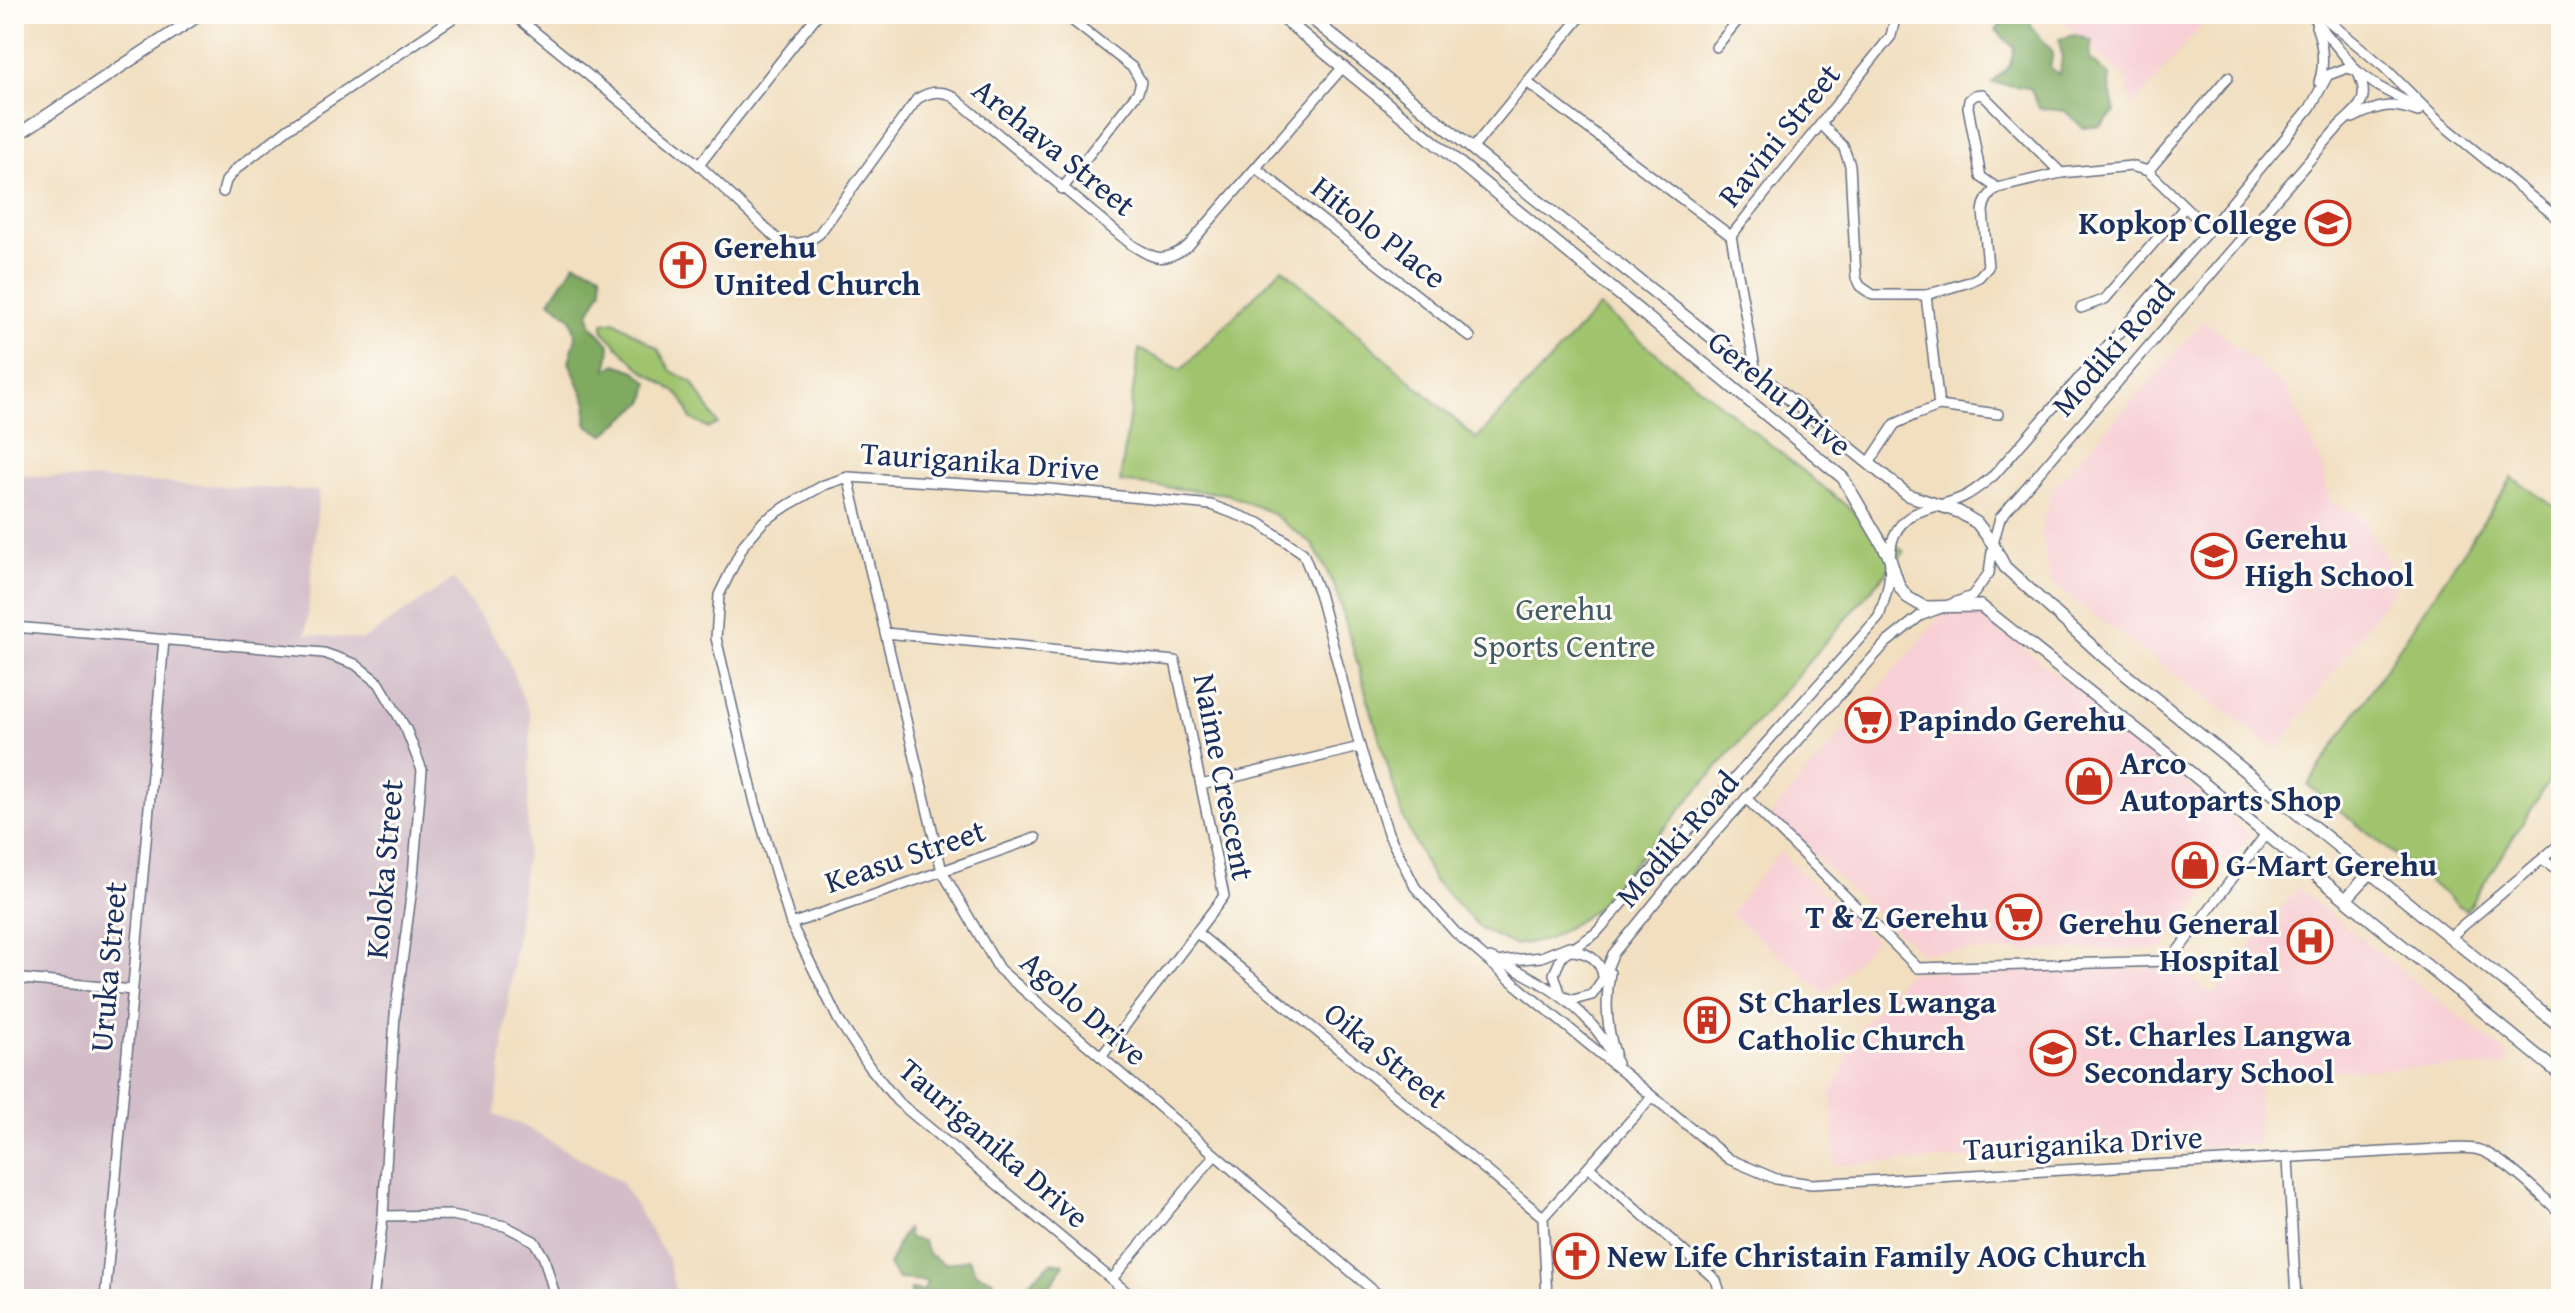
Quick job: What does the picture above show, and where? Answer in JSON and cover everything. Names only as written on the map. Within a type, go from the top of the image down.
[{"type":"street","points":[[14,137],[201,14]]},
{"type":"street","points":[[223,192],[226,181],[235,170],[289,128],[459,14]]},
{"type":"street","name":"Arehava Street","points":[[513,14],[699,165],[778,240],[800,244],[819,234],[917,99],[933,92],[942,92],[951,95],[1132,245],[1152,257],[1178,254],[1257,169],[1342,68]]},
{"type":"street","points":[[699,165],[818,14]]},
{"type":"street","points":[[1062,189],[1138,92],[1141,82],[1133,68],[1064,14]]},
{"type":"street","name":"Gerehu Drive","points":[[1278,14],[1843,478],[1889,556],[1899,586],[1907,597],[1924,607],[1981,606],[2561,1075]]},
{"type":"street","name":"Gerehu Drive","points":[[1306,14],[1908,495],[1959,512],[1977,523],[2005,567],[2104,657],[2561,1027]]},
{"type":"street","points":[[1472,149],[1583,14]]},
{"type":"street","points":[[1716,47],[1743,14]]},
{"type":"street","name":"Ravini Street","points":[[1528,83],[1731,236],[1891,36],[1894,23],[1892,14]]},
{"type":"street","points":[[2309,14],[2357,71],[2436,119]]},
{"type":"street","points":[[2309,14],[2319,35],[2322,63],[2322,73],[2310,108]]},
{"type":"street","points":[[2320,14],[2385,68],[2436,119],[2561,221]]},
{"type":"street","name":"Modiki Road","points":[[1568,951],[1596,933],[1879,617],[1889,582],[1889,556],[1895,533],[1911,514],[1966,497],[1994,475],[2209,230],[2310,108],[2328,75],[2347,68],[2357,71],[2363,83],[2364,99],[2356,111],[2340,125],[2000,518],[1989,573],[1972,596],[1920,616],[1886,643],[1686,865],[1613,954],[1603,979]]},
{"type":"street","points":[[2148,171],[2228,77]]},
{"type":"street","points":[[1997,188],[1981,177],[1968,107],[1972,97],[1982,94],[2061,173]]},
{"type":"street","points":[[2340,125],[2377,106],[2400,105],[2436,119]]},
{"type":"street","points":[[1821,124],[1843,146],[1850,165],[1856,278],[1860,286],[1873,295],[1926,295],[1979,277],[1988,267],[1983,211],[1991,192],[2061,173],[2131,166],[2148,171],[2209,230]]},
{"type":"street","name":"Hitolo Place","points":[[1257,169],[1470,337]]},
{"type":"street","points":[[2081,308],[2105,299],[2184,208]]},
{"type":"street","points":[[1731,236],[1756,372]]},
{"type":"street","points":[[1926,295],[1939,406]]},
{"type":"street","points":[[1869,463],[1895,424],[1939,406],[1998,414]]},
{"type":"street","name":"Agolo Drive","points":[[848,477],[942,871],[999,969],[1383,1299]]},
{"type":"street","name":"Tauriganika Drive","points":[[1135,1299],[897,1101],[839,1021],[791,924],[755,803],[716,638],[719,595],[744,544],[764,521],[824,485],[848,477],[1049,489],[1211,505],[1259,523],[1303,553],[1319,593],[1360,747],[1388,833],[1415,887],[1455,932],[1579,1038],[1729,1159],[1776,1179],[1812,1184],[2475,1149],[2504,1165],[2561,1213]]},
{"type":"street","name":"Koloka Street","points":[[14,627],[324,653],[355,664],[379,683],[406,729],[422,770],[412,888],[395,1015],[383,1216],[373,1299]]},
{"type":"street","name":"Naime Crescent","points":[[885,633],[1175,661],[1224,896],[1101,1057]]},
{"type":"street","name":"Uruka Street","points":[[105,1299],[164,640]]},
{"type":"street","points":[[1201,785],[1360,747]]},
{"type":"street","points":[[1746,798],[1918,968],[2170,961],[2266,834]]},
{"type":"street","name":"Keasu Street","points":[[791,924],[1036,838]]},
{"type":"street","points":[[2450,937],[2561,843]]},
{"type":"street","points":[[2543,860],[2561,872]]},
{"type":"street","points":[[2346,899],[2370,873]]},
{"type":"street","name":"Oika Street","points":[[1196,932],[1543,1217]]},
{"type":"street","points":[[1480,953],[1505,962],[1541,957],[1580,942]]},
{"type":"street","points":[[1568,951],[1581,951],[1592,957],[1602,969],[1603,979],[1592,995],[1573,1000],[1561,996],[1554,974],[1562,956],[1568,951]]},
{"type":"street","name":"Tauriganika Drive","points":[[1480,953],[1522,971],[1561,996],[1597,1030],[1621,1070]]},
{"type":"street","points":[[1613,954],[1606,997],[1613,1047],[1621,1070]]},
{"type":"street","points":[[14,978],[132,990]]},
{"type":"street","points":[[1547,1299],[1543,1217],[1652,1097]]},
{"type":"street","points":[[1112,1279],[1215,1155]]},
{"type":"street","points":[[2288,1159],[2296,1299]]},
{"type":"street","points":[[1589,1167],[1716,1280],[1722,1299]]},
{"type":"street","points":[[383,1216],[452,1215],[505,1226],[534,1241],[544,1258],[556,1299]]},
{"type":"shaded area","points":[[2055,14],[2211,14],[2132,108],[2125,78]]},
{"type":"shaded area","name":"Gerehu High School","points":[[2204,320],[2286,388],[2323,466],[2330,502],[2359,513],[2399,582],[2277,750],[2050,582],[2041,529],[2053,489]]},
{"type":"shaded area","points":[[14,475],[319,491],[306,634],[363,640],[453,579],[504,650],[531,718],[527,846],[495,1115],[524,1126],[621,1182],[668,1259],[677,1299],[14,1299]]},
{"type":"shaded area","points":[[1959,595],[2251,835],[2162,949],[1920,952],[1770,816]]},
{"type":"shaded area","points":[[1779,852],[1875,940],[1826,994],[1730,914]]},
{"type":"shaded area","name":"St. Charles Langwa Secondary School","points":[[2297,888],[2510,1056],[2504,1066],[2259,1072],[2258,1144],[1835,1165],[1831,1094],[1861,1027],[1908,972],[2173,968],[2213,994]]},
{"type":"green space","points":[[2012,14],[2028,14],[2032,28],[2053,52],[2050,68],[2060,74],[2062,55],[2059,39],[2075,35],[2092,41],[2089,58],[2110,76],[2115,112],[2101,126],[2083,128],[2065,111],[2039,108],[2030,88],[1992,83],[2010,65],[2014,48],[1996,30]]},
{"type":"green space","points":[[575,263],[601,273],[602,289],[589,313],[591,325],[610,345],[607,370],[616,364],[635,371],[649,383],[645,401],[604,435],[586,424],[587,403],[569,362],[576,337],[571,318],[550,301]]},
{"type":"green space","name":"Gerehu Sports Centre","points":[[1282,268],[1477,439],[1599,307],[1904,552],[1592,912],[1547,940],[1514,945],[1481,929],[1432,878],[1403,818],[1335,587],[1313,545],[1270,512],[1227,494],[1120,482],[1139,349],[1181,370]]},
{"type":"green space","points":[[615,321],[658,349],[671,371],[692,382],[718,424],[708,428],[690,418],[679,395],[644,371],[603,331],[603,323]]},
{"type":"green space","points":[[2512,478],[2561,511],[2561,763],[2466,911],[2308,785]]},
{"type":"green space","points":[[907,1229],[909,1238],[923,1241],[928,1254],[945,1264],[969,1259],[976,1273],[993,1280],[994,1299],[909,1299],[911,1289],[924,1291],[927,1281],[898,1279],[889,1265]]},
{"type":"green space","points":[[1052,1262],[1064,1264],[1042,1299],[1015,1299],[1018,1292]]},
{"type":"place","name":"Kopkop College","points":[[2328,223]]},
{"type":"place","name":"Gerehu United Church","points":[[683,265]]},
{"type":"place","name":"Gerehu High School","points":[[2214,556]]},
{"type":"place","name":"Papindo Gerehu","points":[[1868,720]]},
{"type":"place","name":"Arco Autoparts Shop","points":[[2089,781]]},
{"type":"place","name":"G-Mart Gerehu","points":[[2195,865]]},
{"type":"place","name":"T & Z Gerehu","points":[[2019,917]]},
{"type":"place","name":"Gerehu General Hospital","points":[[2310,941]]},
{"type":"place","name":"St Charles Lwanga Catholic Church","points":[[1707,1020]]},
{"type":"place","name":"St. Charles Langwa Secondary School","points":[[2053,1053]]},
{"type":"place","name":"New Life Christain Family AOG Church","points":[[1576,1256]]}]
